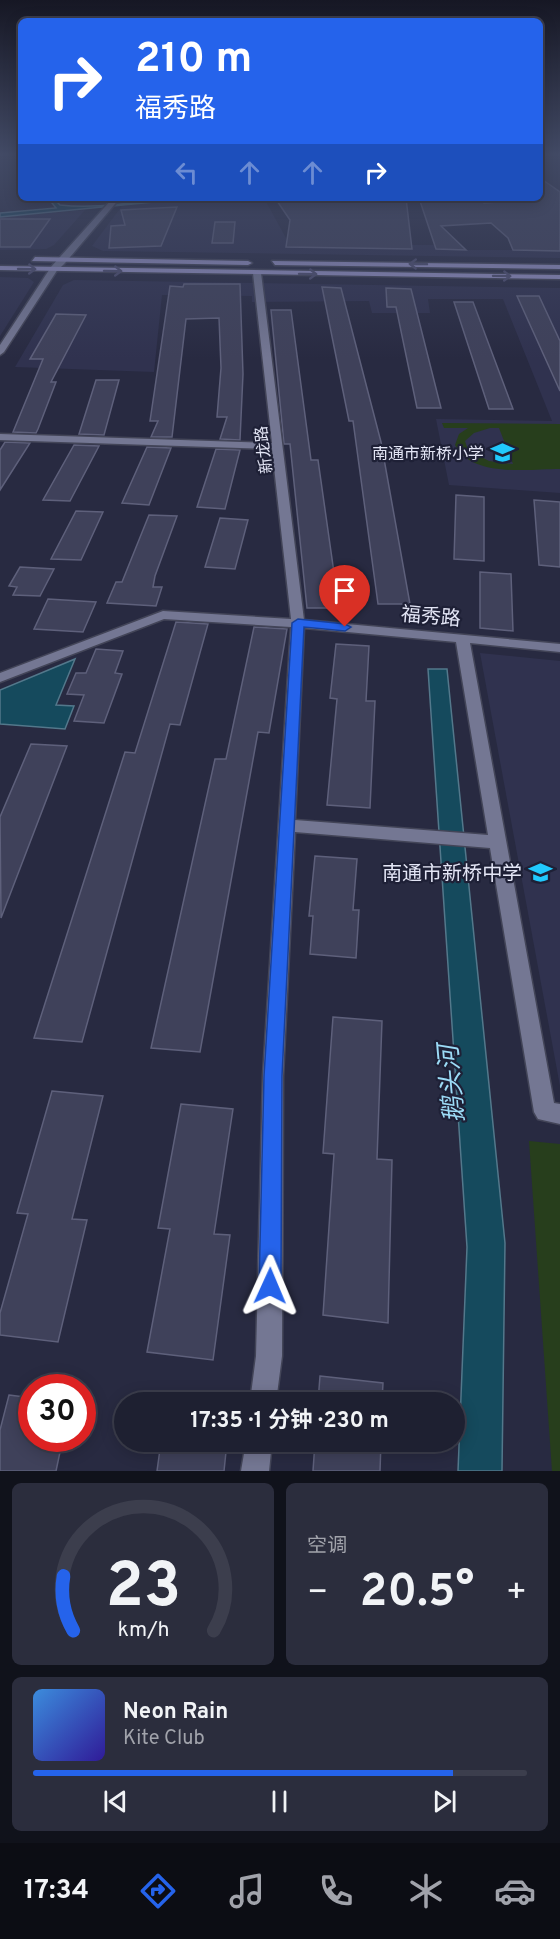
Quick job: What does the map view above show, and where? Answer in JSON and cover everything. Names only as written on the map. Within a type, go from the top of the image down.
[{"type":"main road","points":[[22,258],[560,267]]},
{"type":"main road","points":[[0,268],[560,277]]},
{"type":"street","points":[[54,269],[55,259],[89,222]]},
{"type":"street","points":[[0,352],[54,269],[66,259],[91,222]]},
{"type":"street","name":"新龙路","points":[[257,273],[298,623],[273,1076],[269,1356],[265,1392]]},
{"type":"street","points":[[0,437],[278,446]]},
{"type":"street","name":"福秀路","points":[[0,678],[163,615],[298,623],[560,648]]},
{"type":"street","points":[[462,638],[545,1112],[560,1114]]},
{"type":"street","points":[[287,825],[498,842]]},
{"type":"street","points":[[255,1471],[258,1452]]},
{"type":"shaded area","points":[[0,222],[75,222],[54,245],[46,249],[0,250]]},
{"type":"shaded area","points":[[110,222],[277,222],[287,240],[458,245],[459,250],[512,250],[560,244],[560,258],[103,251],[92,246]]},
{"type":"shaded area","points":[[0,277],[28,278],[34,282],[0,336]]},
{"type":"shaded area","points":[[74,280],[560,288],[560,493],[449,485],[436,419],[552,421],[503,299],[428,299],[430,313],[372,313],[369,301],[252,302],[252,296],[162,295],[154,372],[15,367],[63,285]]},
{"type":"shaded area","name":"南通市新桥中学","points":[[480,653],[560,661],[560,1086]]},
{"type":"shaded area","points":[[75,659],[56,705],[74,706],[65,729],[0,724],[0,690]]},
{"type":"shaded area","points":[[428,669],[447,669],[505,1243],[502,1471],[458,1471],[459,1452],[465,1452],[465,1392],[461,1392],[467,1247]]},
{"type":"green space","points":[[442,423],[560,424],[560,469],[502,469],[474,463],[463,456],[455,445],[459,434],[468,428],[444,428]],"holes":[[[499,428],[513,464],[489,461],[468,450],[465,441],[474,433]]]},
{"type":"green space","points":[[529,1141],[560,1144],[560,1471],[552,1471]]},
{"type":"building","points":[[0,222],[48,222],[30,247],[0,247]]},
{"type":"building","points":[[124,222],[171,222],[161,246],[109,248],[111,226],[125,225]]},
{"type":"building","points":[[215,222],[235,222],[233,243],[212,243]]},
{"type":"building","points":[[290,222],[409,222],[412,249],[286,247]]},
{"type":"building","points":[[427,222],[560,222],[560,251],[513,250],[508,238],[491,223],[441,226],[466,250],[436,249]]},
{"type":"building","points":[[184,284],[240,284],[243,374],[240,440],[220,439],[227,417],[217,417],[221,368],[219,318],[186,319],[172,437],[151,437],[158,421],[150,421],[170,286],[183,287]]},
{"type":"building","points":[[322,287],[341,288],[381,442],[410,604],[378,604],[353,421],[349,421]]},
{"type":"building","points":[[386,288],[411,289],[441,408],[417,408],[396,307],[387,307]]},
{"type":"building","points":[[517,296],[539,296],[560,341],[560,391]]},
{"type":"building","points":[[454,302],[473,302],[513,409],[489,409]]},
{"type":"building","points":[[271,310],[291,310],[311,460],[318,460],[339,608],[307,608],[290,444],[284,444]]},
{"type":"building","points":[[56,314],[86,315],[51,382],[56,382],[36,433],[13,432],[43,359],[30,359]]},
{"type":"building","points":[[96,380],[119,380],[104,435],[79,434]]},
{"type":"building","points":[[5,442],[30,443],[0,490],[0,450]]},
{"type":"building","points":[[74,445],[99,446],[70,501],[43,500]]},
{"type":"building","points":[[147,447],[171,448],[149,505],[122,503]]},
{"type":"building","points":[[216,449],[240,450],[225,509],[197,507]]},
{"type":"building","points":[[456,495],[484,497],[484,561],[454,559]]},
{"type":"building","points":[[534,500],[560,502],[560,567],[539,565]]},
{"type":"building","points":[[76,511],[103,512],[81,560],[51,559]]},
{"type":"building","points":[[149,515],[177,516],[155,576],[153,587],[162,587],[156,606],[107,603],[116,582],[122,582]]},
{"type":"building","points":[[220,518],[248,520],[235,569],[205,567]]},
{"type":"building","points":[[20,567],[54,569],[40,596],[13,595],[17,587],[9,586]]},
{"type":"building","points":[[480,572],[511,574],[513,631],[480,628]]},
{"type":"building","points":[[48,599],[96,602],[83,632],[34,629]]},
{"type":"building","points":[[176,622],[208,624],[180,725],[170,724],[82,1042],[34,1038],[125,752],[135,753]]},
{"type":"building","points":[[254,627],[287,629],[269,733],[258,732],[200,1052],[151,1048],[215,759],[226,759]]},
{"type":"building","points":[[336,644],[369,646],[366,701],[375,701],[370,808],[327,805],[337,699],[330,698]]},
{"type":"building","points":[[96,649],[123,651],[115,673],[122,674],[104,723],[74,721],[84,695],[67,694],[76,673],[86,673]]},
{"type":"building","points":[[31,744],[67,746],[1,918],[0,817]]},
{"type":"building","points":[[315,856],[357,859],[353,910],[359,910],[356,958],[310,954],[313,916],[309,916]]},
{"type":"building","points":[[333,1017],[382,1021],[377,1159],[392,1160],[388,1323],[323,1315],[334,1154],[323,1153]]},
{"type":"building","points":[[52,1091],[103,1096],[72,1219],[87,1220],[58,1342],[0,1335],[0,1313],[28,1214],[17,1213]]},
{"type":"building","points":[[181,1104],[233,1109],[214,1234],[230,1235],[213,1360],[147,1352],[170,1229],[158,1228]]},
{"type":"building","points":[[320,1376],[383,1383],[383,1392],[319,1392]]},
{"type":"building","points":[[9,1395],[18,1396],[18,1452],[60,1452],[56,1471],[0,1471],[0,1430]]},
{"type":"building","points":[[160,1452],[226,1452],[224,1471],[157,1471]]},
{"type":"building","points":[[314,1452],[381,1452],[380,1471],[313,1471]]},
{"type":"place","name":"南通市新桥小学","points":[[502,453]]},
{"type":"place","name":"南通市新桥中学","points":[[540,873]]},
{"type":"route","points":[[270,1286],[273,1076],[298,623],[345,627]]},
{"type":"water label","name":"鹅头河","points":[[451,1084]]}]
